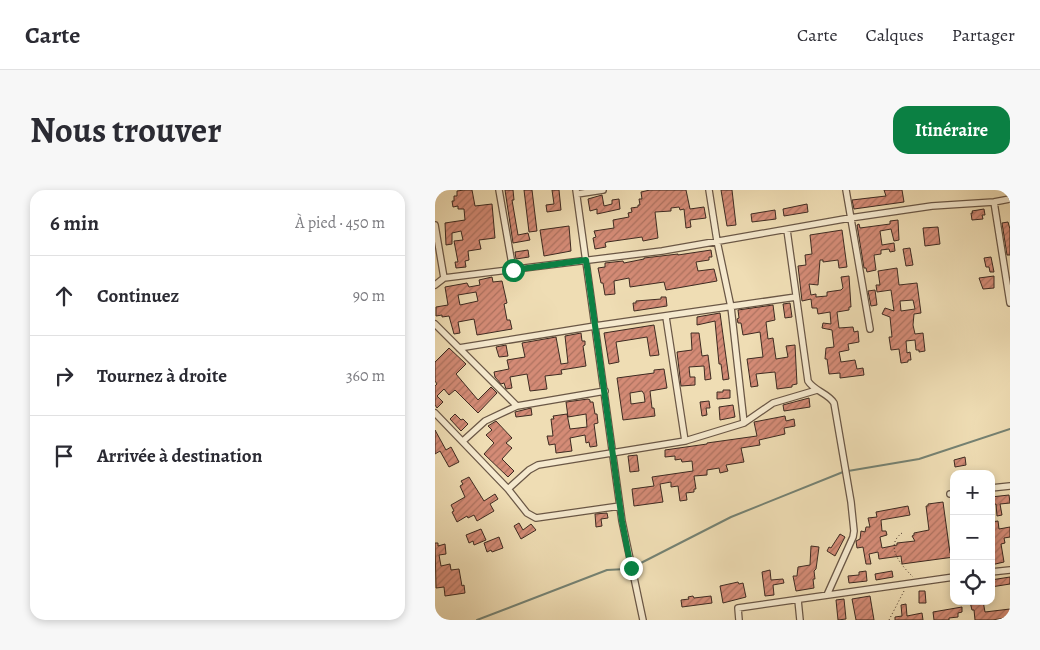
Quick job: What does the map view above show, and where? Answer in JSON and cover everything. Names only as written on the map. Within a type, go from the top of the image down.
[{"type":"street","points":[[499,190],[513,270]]},
{"type":"street","points":[[603,190],[576,192],[620,506],[641,619]]},
{"type":"street","points":[[709,190],[717,241],[731,307],[743,423]]},
{"type":"street","points":[[846,190],[870,329]]},
{"type":"street","points":[[435,285],[444,278],[662,251],[850,218],[932,206],[994,202],[1010,199]]},
{"type":"street","points":[[994,202],[1007,260],[1010,304]]},
{"type":"street","points":[[435,225],[444,278]]},
{"type":"street","points":[[787,230],[808,381],[810,385],[834,403],[851,502],[853,537],[827,595]]},
{"type":"street","points":[[459,348],[796,297]]},
{"type":"street","points":[[666,317],[685,441]]},
{"type":"street","points":[[435,324],[517,406]]},
{"type":"street","points":[[508,489],[529,470],[538,465],[685,441],[743,423],[773,403],[817,390]]},
{"type":"street","points":[[463,441],[485,421],[517,406],[605,392]]},
{"type":"street","points":[[435,413],[508,489],[527,513],[536,518],[620,506]]},
{"type":"street","points":[[995,488],[1010,486]]},
{"type":"street","points":[[995,572],[1010,570]]},
{"type":"street","points":[[739,620],[738,608],[950,578]]},
{"type":"street","points":[[798,600],[800,620]]},
{"type":"path","points":[[902,533],[893,542],[899,562],[919,582]]},
{"type":"path","points":[[889,620],[908,584]]},
{"type":"building","points":[[472,190],[475,206],[492,204],[495,238],[479,240],[481,249],[468,251],[469,260],[465,261],[466,267],[456,268],[455,262],[458,262],[454,241],[463,240],[461,231],[452,233],[452,244],[446,245],[445,223],[465,220],[464,209],[458,209],[458,206],[453,207],[452,201],[454,201],[454,196],[457,196],[457,191]]},
{"type":"building","points":[[505,190],[513,190],[514,200],[512,200],[518,235],[528,233],[530,240],[513,243]]},
{"type":"building","points":[[524,190],[532,190],[537,231],[529,232]]},
{"type":"building","points":[[552,190],[559,190],[561,210],[547,212],[546,205],[554,204]]},
{"type":"building","points":[[650,190],[686,190],[690,209],[704,207],[706,218],[690,220],[691,227],[686,228],[684,209],[680,210],[679,207],[671,208],[671,211],[655,212],[658,238],[643,241],[642,237],[607,242],[605,243],[606,247],[595,249],[593,238],[596,237],[594,231],[614,228],[613,220],[629,217],[628,213],[632,212],[631,208],[640,205],[639,199],[642,199],[641,192]]},
{"type":"building","points":[[721,190],[732,190],[736,225],[727,226]]},
{"type":"building","points":[[884,190],[902,190],[904,202],[854,209],[852,200],[886,196]]},
{"type":"building","points":[[602,195],[604,206],[612,204],[612,200],[619,199],[620,209],[597,214],[597,209],[590,211],[588,199]]},
{"type":"building","points":[[807,204],[808,212],[784,216],[783,209]]},
{"type":"building","points":[[984,209],[985,215],[982,215],[983,219],[972,220],[972,211]]},
{"type":"building","points":[[775,210],[776,219],[752,222],[751,214]]},
{"type":"building","points":[[898,220],[899,240],[894,241],[891,229],[880,231],[882,245],[894,243],[895,251],[890,252],[889,249],[881,250],[881,254],[874,255],[876,270],[867,272],[866,268],[864,268],[857,225],[859,224],[860,228],[890,224],[890,221]]},
{"type":"building","points":[[1008,222],[1010,229],[1010,255],[1007,255],[1002,223]]},
{"type":"building","points":[[569,226],[571,251],[544,256],[540,230]]},
{"type":"building","points":[[938,227],[940,244],[925,246],[923,228]]},
{"type":"building","points":[[842,230],[847,267],[839,268],[838,260],[823,262],[823,260],[820,260],[818,285],[809,284],[811,295],[816,294],[816,297],[827,296],[827,292],[841,290],[843,288],[841,277],[849,276],[851,307],[849,307],[849,310],[837,312],[839,328],[853,327],[854,332],[858,331],[859,342],[848,344],[849,350],[839,352],[841,362],[855,360],[857,369],[863,368],[864,375],[840,378],[840,373],[829,374],[827,359],[825,359],[826,348],[834,347],[832,330],[822,328],[823,323],[831,324],[830,312],[818,314],[817,308],[812,308],[811,299],[802,301],[798,266],[806,265],[805,255],[812,254],[810,235]]},
{"type":"building","points":[[910,248],[913,265],[906,266],[903,249]]},
{"type":"building","points":[[528,250],[529,257],[516,259],[515,252]]},
{"type":"building","points":[[711,250],[712,257],[709,257],[709,260],[696,262],[698,271],[714,269],[717,281],[666,290],[664,282],[630,287],[629,278],[614,281],[615,294],[605,295],[598,268],[605,267],[605,263],[623,261],[624,263],[644,258]]},
{"type":"building","points":[[991,257],[994,272],[990,272],[989,267],[986,267],[984,258]]},
{"type":"building","points":[[897,268],[899,285],[917,283],[921,313],[914,314],[913,325],[915,334],[923,333],[925,351],[919,352],[919,350],[916,350],[915,340],[906,341],[907,353],[910,352],[911,360],[908,360],[908,362],[901,363],[899,349],[891,350],[889,337],[892,337],[890,317],[882,314],[885,308],[894,311],[891,290],[877,292],[876,285],[880,285],[878,271]],"holes":[[[913,300],[915,309],[901,311],[900,301]]]},
{"type":"building","points":[[994,276],[994,288],[983,289],[979,278]]},
{"type":"building","points":[[492,277],[493,282],[502,281],[507,303],[504,304],[507,320],[510,320],[512,329],[477,335],[474,319],[458,322],[460,333],[454,334],[449,316],[436,316],[436,307],[448,305],[445,287],[467,283],[469,287],[480,285],[479,280]],"holes":[[[476,292],[478,301],[460,305],[458,295]]]},
{"type":"building","points":[[875,290],[877,305],[871,306],[868,291]]},
{"type":"building","points":[[661,297],[666,297],[667,306],[634,311],[633,303],[636,303],[636,301],[661,299]]},
{"type":"building","points":[[790,303],[792,317],[785,318],[783,304]]},
{"type":"building","points":[[773,305],[775,320],[766,322],[768,339],[773,338],[776,359],[788,357],[786,346],[795,345],[797,384],[792,385],[792,387],[777,389],[775,372],[756,374],[758,386],[751,387],[747,359],[763,357],[760,332],[743,335],[741,323],[738,323],[737,319],[739,318],[738,310]]},
{"type":"building","points":[[720,313],[729,379],[723,380],[721,364],[719,364],[715,321],[697,325],[697,317]]},
{"type":"building","points":[[654,325],[659,355],[650,356],[647,337],[616,342],[619,362],[609,364],[604,333]]},
{"type":"building","points":[[581,333],[582,341],[585,341],[583,346],[586,366],[561,370],[562,374],[545,376],[547,389],[530,391],[527,374],[510,377],[512,388],[506,389],[504,383],[501,384],[495,377],[494,372],[509,369],[507,360],[525,357],[522,343],[556,337],[561,364],[568,363],[565,336]]},
{"type":"building","points":[[691,333],[699,333],[702,356],[708,355],[711,379],[705,380],[704,366],[689,367],[690,377],[695,377],[695,385],[681,386],[677,352],[692,350]]},
{"type":"building","points":[[506,345],[508,356],[499,357],[496,347]]},
{"type":"building","points":[[449,348],[466,364],[456,374],[478,400],[491,387],[497,393],[478,413],[455,390],[449,395],[444,389],[437,396],[443,402],[437,408],[435,405],[435,386],[437,384],[435,381],[435,362]]},
{"type":"building","points":[[664,369],[667,388],[650,391],[655,416],[623,420],[617,378],[654,373],[654,370]],"holes":[[[642,391],[645,402],[631,404],[630,393]]]},
{"type":"building","points":[[723,390],[730,390],[730,398],[717,399],[717,392],[723,392]]},
{"type":"building","points":[[809,398],[810,407],[784,411],[783,405]]},
{"type":"building","points":[[588,399],[590,402],[593,402],[595,414],[597,414],[598,423],[594,424],[597,446],[590,447],[589,442],[586,443],[585,435],[570,438],[572,451],[556,453],[555,444],[549,445],[547,436],[553,436],[551,419],[554,419],[553,416],[567,414],[570,429],[587,427],[586,414],[568,417],[566,402]]},
{"type":"building","points":[[709,401],[710,408],[706,408],[707,415],[702,416],[700,402]]},
{"type":"building","points":[[733,405],[735,417],[720,420],[719,407]]},
{"type":"building","points":[[531,408],[532,415],[516,417],[515,412]]},
{"type":"building","points":[[455,414],[468,424],[461,431],[450,419]]},
{"type":"building","points":[[785,416],[786,421],[794,419],[795,426],[784,428],[785,434],[759,440],[760,445],[741,448],[744,462],[726,465],[728,471],[720,473],[719,468],[707,470],[707,475],[694,476],[696,489],[694,489],[694,492],[686,493],[687,500],[680,501],[678,486],[671,487],[671,482],[660,484],[663,502],[634,506],[632,489],[654,486],[652,477],[693,471],[692,461],[682,462],[681,459],[675,460],[675,456],[665,457],[665,450],[757,436],[754,422]]},
{"type":"building","points":[[496,421],[512,438],[506,443],[512,448],[502,459],[514,471],[508,477],[484,454],[494,443],[486,435],[492,430],[488,426]]},
{"type":"building","points":[[435,430],[446,450],[451,447],[459,462],[449,467],[440,451],[435,454]]},
{"type":"building","points":[[637,455],[639,471],[630,472],[628,456]]},
{"type":"building","points":[[965,457],[966,465],[955,467],[954,460]]},
{"type":"building","points":[[469,477],[484,501],[495,494],[498,499],[490,504],[494,511],[477,521],[474,515],[468,518],[467,516],[457,522],[451,505],[465,497],[460,486],[463,484],[461,481]]},
{"type":"building","points":[[1009,495],[1010,503],[1000,504],[1002,515],[997,516],[995,497]]},
{"type":"building","points":[[943,502],[950,558],[902,564],[901,556],[879,559],[878,552],[869,554],[871,564],[866,564],[863,547],[857,548],[856,541],[860,539],[861,531],[865,532],[866,527],[870,527],[868,518],[877,517],[876,512],[908,506],[910,515],[881,520],[882,531],[886,531],[887,535],[880,537],[882,548],[897,545],[897,543],[915,541],[912,536],[914,533],[929,530],[926,506]]},
{"type":"building","points":[[607,513],[608,518],[601,519],[602,526],[596,527],[595,514]]},
{"type":"building","points":[[995,521],[998,521],[999,529],[1010,527],[1010,537],[1004,538],[1005,543],[1001,544],[1004,562],[995,564],[995,560]]},
{"type":"building","points":[[519,523],[523,530],[531,524],[536,530],[521,539],[514,526]]},
{"type":"building","points":[[481,529],[486,540],[474,545],[473,541],[469,543],[466,535]]},
{"type":"building","points":[[840,534],[845,537],[835,556],[827,551]]},
{"type":"building","points":[[499,537],[503,548],[487,552],[484,543]]},
{"type":"building","points":[[435,543],[438,543],[438,546],[445,544],[446,554],[439,555],[441,566],[450,564],[451,570],[459,569],[465,593],[445,596],[444,587],[436,588]]},
{"type":"building","points":[[811,546],[819,547],[816,569],[814,571],[815,579],[813,579],[814,588],[796,591],[793,576],[797,576],[798,567],[810,565]]},
{"type":"building","points":[[770,570],[771,580],[783,579],[784,583],[773,585],[774,595],[765,596],[762,572]]},
{"type":"building","points":[[866,571],[867,581],[849,583],[848,576],[859,575],[859,572]]},
{"type":"building","points":[[892,571],[893,577],[876,580],[875,574]]},
{"type":"building","points":[[1010,577],[1010,584],[995,586],[995,579]]},
{"type":"building","points":[[738,582],[739,584],[743,583],[746,597],[723,603],[720,586]]},
{"type":"building","points":[[919,591],[925,591],[926,603],[919,603]]},
{"type":"building","points":[[693,596],[694,598],[711,596],[712,603],[682,607],[681,600],[689,599],[688,597]]},
{"type":"building","points":[[870,596],[874,620],[856,620],[852,599]]},
{"type":"building","points":[[844,599],[846,619],[838,620],[836,600]]},
{"type":"building","points":[[906,604],[907,616],[922,613],[923,620],[895,620],[895,617],[902,616],[901,605]]},
{"type":"building","points":[[971,605],[984,605],[985,612],[1010,609],[1010,617],[993,620],[975,620],[974,610],[972,610]]},
{"type":"building","points":[[962,607],[962,612],[958,613],[958,617],[949,618],[949,620],[934,620],[933,612]]},
{"type":"waterway","points":[[848,471],[919,459],[1010,429]]},
{"type":"waterway","points":[[635,566],[731,517],[843,472]]},
{"type":"waterway","points":[[477,620],[607,570],[626,569]]},
{"type":"route","points":[[513,270],[586,260],[622,521],[631,568]]}]
